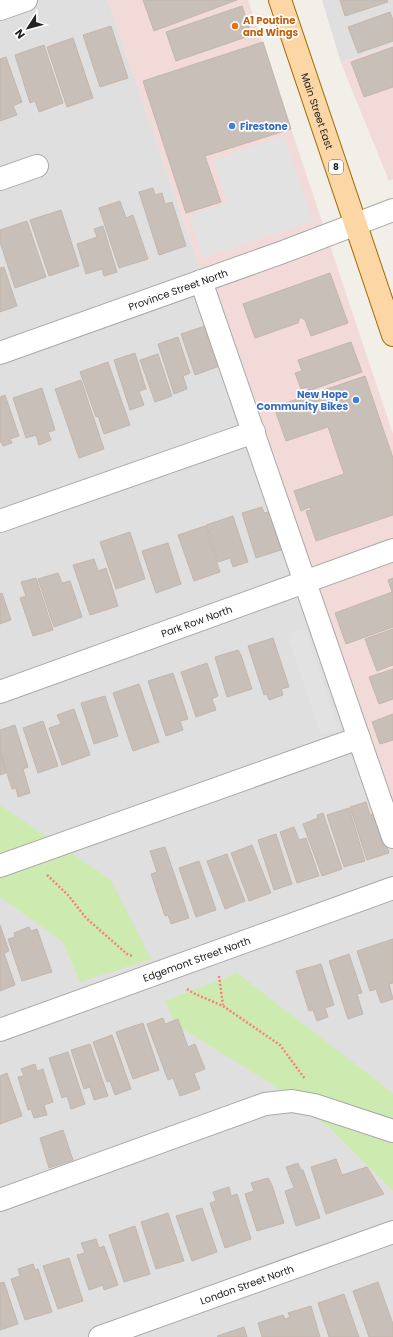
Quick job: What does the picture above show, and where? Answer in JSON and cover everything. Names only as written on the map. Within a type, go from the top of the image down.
[{"type":"main road","name":"Main Street East","points":[[280,0],[393,335]]},
{"type":"street","points":[[0,9],[26,0]]},
{"type":"street","points":[[0,179],[37,166]]},
{"type":"street","name":"Province Street North","points":[[0,353],[393,210]]},
{"type":"street","points":[[201,281],[306,581],[393,837]]},
{"type":"street","points":[[0,521],[254,432]]},
{"type":"street","name":"Park Row North","points":[[0,692],[393,550]]},
{"type":"street","points":[[0,866],[359,738]]},
{"type":"street","name":"Edgemont Street North","points":[[0,1030],[393,888]]},
{"type":"street","points":[[0,1200],[265,1104],[292,1101],[314,1106],[393,1131]]},
{"type":"street","name":"London Street North","points":[[100,1337],[393,1232]]},
{"type":"path","points":[[28,856],[68,896],[86,918],[127,954],[164,971],[193,993],[223,1006],[280,1046]]},
{"type":"shaded area","points":[[0,0],[108,0],[294,544],[393,848],[393,1337],[0,1337]]},
{"type":"shaded area","points":[[108,0],[248,0],[393,434],[393,848],[294,544]]},
{"type":"shaded area","points":[[322,0],[393,0],[393,44],[341,63]]},
{"type":"shaded area","points":[[393,44],[393,179],[389,181],[341,63]]},
{"type":"shaded area","points":[[284,136],[313,221],[203,258],[189,216],[227,203],[213,160]]},
{"type":"shaded area","points":[[305,628],[338,729],[321,735],[287,634]]},
{"type":"green space","points":[[0,805],[111,880],[151,959],[80,982],[63,942],[0,897]]},
{"type":"green space","points":[[237,973],[393,1093],[393,1191],[330,1128],[267,1081],[175,1024],[165,1001]]},
{"type":"building","points":[[143,0],[237,0],[154,31]]},
{"type":"building","points":[[340,0],[387,0],[388,2],[345,16]]},
{"type":"building","points":[[242,6],[252,35],[176,61],[166,32]]},
{"type":"building","points":[[390,12],[393,20],[393,41],[358,53],[348,27]]},
{"type":"building","points":[[111,26],[128,78],[100,87],[83,35]]},
{"type":"building","points":[[73,38],[93,98],[67,107],[47,47]]},
{"type":"building","points":[[263,42],[291,129],[205,156],[221,202],[186,213],[143,81]]},
{"type":"building","points":[[44,45],[63,103],[39,112],[35,101],[30,103],[15,55]]},
{"type":"building","points":[[393,47],[393,87],[364,97],[351,62]]},
{"type":"building","points":[[6,57],[22,102],[13,106],[17,115],[0,121],[0,59]]},
{"type":"building","points":[[153,188],[155,195],[162,193],[165,204],[172,202],[186,246],[159,255],[139,192]]},
{"type":"building","points":[[120,201],[126,218],[133,215],[148,259],[119,268],[99,208]]},
{"type":"building","points":[[61,210],[79,266],[49,276],[30,220]]},
{"type":"building","points":[[27,221],[46,277],[15,288],[0,242],[0,230]]},
{"type":"building","points":[[103,226],[117,272],[104,276],[102,269],[86,274],[77,244],[97,237],[94,229]]},
{"type":"building","points":[[4,267],[17,306],[0,312],[0,268]]},
{"type":"building","points":[[330,273],[348,323],[311,336],[305,320],[300,317],[298,323],[255,338],[243,304]]},
{"type":"building","points":[[211,324],[225,364],[195,375],[181,334]]},
{"type":"building","points":[[178,337],[190,373],[183,376],[187,389],[174,394],[158,344]]},
{"type":"building","points":[[351,342],[362,372],[308,391],[308,387],[301,389],[295,373],[302,371],[298,360]]},
{"type":"building","points":[[135,353],[146,389],[139,391],[144,405],[130,410],[114,360]]},
{"type":"building","points":[[158,354],[172,396],[155,402],[140,360]]},
{"type":"building","points":[[108,362],[130,425],[104,434],[98,416],[96,417],[80,372]]},
{"type":"building","points":[[365,376],[393,458],[393,515],[316,541],[306,511],[311,510],[310,507],[301,511],[294,491],[344,474],[328,427],[286,441],[274,407]]},
{"type":"building","points":[[81,380],[104,449],[79,458],[55,389]]},
{"type":"building","points":[[42,388],[55,430],[48,432],[51,440],[39,445],[36,435],[26,438],[13,398]]},
{"type":"building","points":[[5,395],[19,436],[10,439],[12,443],[3,446],[0,442],[0,397]]},
{"type":"building","points":[[262,507],[264,513],[269,512],[281,550],[256,558],[242,513]]},
{"type":"building","points":[[233,516],[248,562],[233,567],[230,558],[218,562],[206,525]]},
{"type":"building","points":[[205,526],[220,572],[194,581],[178,535]]},
{"type":"building","points":[[130,532],[145,579],[116,589],[100,542]]},
{"type":"building","points":[[168,543],[181,584],[156,593],[142,551]]},
{"type":"building","points":[[94,559],[98,571],[106,568],[118,606],[90,615],[73,565]]},
{"type":"building","points":[[58,573],[62,583],[70,581],[82,617],[54,627],[38,579]]},
{"type":"building","points":[[36,578],[53,630],[33,636],[20,598],[26,596],[21,582]]},
{"type":"building","points":[[393,578],[393,627],[346,644],[335,613],[392,592],[388,580]]},
{"type":"building","points":[[2,593],[11,620],[0,624],[0,594]]},
{"type":"building","points":[[393,629],[393,665],[377,671],[365,639]]},
{"type":"building","points":[[273,638],[289,687],[281,689],[283,695],[269,700],[267,694],[264,695],[248,646]]},
{"type":"building","points":[[238,650],[252,689],[227,697],[215,657]]},
{"type":"building","points":[[207,663],[218,696],[212,699],[216,710],[196,717],[181,672]]},
{"type":"building","points":[[393,669],[393,699],[379,704],[369,677]]},
{"type":"building","points":[[173,673],[188,719],[180,721],[183,730],[166,736],[148,681]]},
{"type":"building","points":[[139,684],[159,742],[133,751],[113,693]]},
{"type":"building","points":[[105,696],[118,736],[94,744],[81,703]]},
{"type":"building","points":[[74,709],[90,755],[62,765],[49,728],[61,724],[57,715]]},
{"type":"building","points":[[393,714],[393,740],[380,744],[372,722]]},
{"type":"building","points":[[43,721],[58,766],[38,773],[23,728]]},
{"type":"building","points":[[15,725],[28,767],[23,769],[30,793],[18,797],[16,788],[12,789],[0,751],[0,730]]},
{"type":"building","points":[[0,753],[6,773],[0,775]]},
{"type":"building","points":[[366,802],[370,815],[376,813],[389,853],[367,860],[350,807]]},
{"type":"building","points":[[349,808],[365,861],[344,867],[327,815]]},
{"type":"building","points":[[323,813],[342,869],[322,876],[303,824],[318,818],[317,815]]},
{"type":"building","points":[[294,827],[299,840],[306,838],[319,876],[297,883],[280,832]]},
{"type":"building","points":[[276,834],[292,884],[274,890],[258,840]]},
{"type":"building","points":[[252,845],[271,893],[249,901],[231,853]]},
{"type":"building","points":[[165,847],[189,918],[171,924],[168,915],[165,916],[151,874],[157,872],[150,851]]},
{"type":"building","points":[[227,854],[245,901],[225,909],[207,861]]},
{"type":"building","points":[[199,861],[216,910],[196,917],[179,868]]},
{"type":"building","points":[[0,925],[9,951],[4,953],[15,985],[0,991]]},
{"type":"building","points":[[29,927],[31,931],[37,929],[52,972],[22,981],[8,939],[15,937],[14,933]]},
{"type":"building","points":[[393,939],[393,983],[389,984],[393,999],[381,1003],[376,989],[370,991],[357,951]]},
{"type":"building","points":[[349,954],[362,993],[357,994],[363,1014],[348,1019],[329,961]]},
{"type":"building","points":[[321,964],[334,1005],[325,1008],[328,1017],[317,1021],[313,1010],[309,1011],[296,971]]},
{"type":"building","points":[[163,1018],[165,1024],[178,1019],[188,1047],[195,1044],[205,1069],[194,1073],[200,1089],[180,1096],[173,1078],[168,1080],[147,1024]]},
{"type":"building","points":[[143,1023],[159,1070],[133,1079],[116,1032]]},
{"type":"building","points":[[112,1035],[131,1089],[115,1095],[110,1081],[107,1082],[93,1042]]},
{"type":"building","points":[[90,1044],[108,1096],[94,1100],[90,1087],[84,1089],[71,1050]]},
{"type":"building","points":[[68,1052],[85,1104],[71,1109],[67,1096],[62,1098],[49,1058]]},
{"type":"building","points":[[35,1064],[37,1071],[43,1069],[53,1102],[44,1105],[47,1115],[34,1118],[31,1109],[28,1110],[18,1077],[24,1076],[21,1069]]},
{"type":"building","points":[[7,1073],[22,1116],[0,1124],[0,1076]]},
{"type":"building","points":[[63,1130],[73,1160],[49,1168],[40,1138]]},
{"type":"building","points":[[336,1159],[342,1175],[367,1167],[384,1194],[326,1214],[311,1167]]},
{"type":"building","points":[[298,1163],[301,1170],[303,1170],[320,1218],[296,1226],[285,1191],[294,1188],[286,1167]]},
{"type":"building","points":[[268,1178],[272,1185],[284,1223],[257,1231],[245,1194],[254,1191],[251,1183]]},
{"type":"building","points":[[229,1187],[231,1196],[237,1194],[251,1239],[225,1248],[210,1203],[216,1201],[213,1192]]},
{"type":"building","points":[[202,1208],[217,1252],[192,1261],[176,1216]]},
{"type":"building","points":[[168,1213],[184,1261],[156,1269],[141,1222]]},
{"type":"building","points":[[135,1226],[150,1274],[124,1282],[109,1235]]},
{"type":"building","points":[[96,1239],[99,1248],[104,1246],[118,1285],[104,1290],[103,1285],[89,1290],[77,1255],[85,1253],[81,1243]]},
{"type":"building","points":[[69,1258],[83,1301],[58,1309],[43,1266]]},
{"type":"building","points":[[33,1264],[35,1270],[38,1269],[52,1312],[25,1320],[11,1279],[20,1276],[18,1269]]},
{"type":"building","points":[[4,1282],[18,1324],[0,1330],[0,1283]]},
{"type":"building","points":[[378,1282],[393,1324],[393,1337],[369,1337],[353,1291]]},
{"type":"building","points":[[344,1294],[359,1337],[329,1337],[318,1303]]},
{"type":"building","points":[[311,1306],[320,1337],[262,1337],[258,1323],[283,1315],[285,1319],[290,1317],[288,1313]]},
{"type":"building","points":[[244,1327],[247,1337],[217,1336]]},
{"type":"place","name":"A1 Poutine and Wings","points":[[235,26]]},
{"type":"place","name":"Firestone","points":[[232,126]]},
{"type":"place","name":"New Hope Community Bikes","points":[[356,400]]}]
